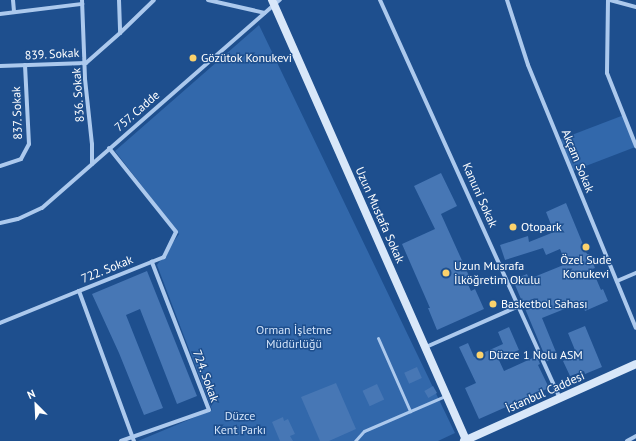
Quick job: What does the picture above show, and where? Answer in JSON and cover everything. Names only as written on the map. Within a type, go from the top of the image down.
[{"type":"street","points":[[13,0],[14,12]]},
{"type":"street","points":[[119,0],[120,33]]},
{"type":"street","name":"839. Sokak","points":[[0,66],[86,63],[154,0]]},
{"type":"street","points":[[208,0],[265,13]]},
{"type":"street","name":"757. Cadde","points":[[0,223],[18,219],[42,208],[265,13],[272,3],[280,0]]},
{"type":"street","name":"Kanuni Sokak","points":[[380,0],[560,399]]},
{"type":"street","name":"Akçam Sokak","points":[[507,0],[528,65],[636,328]]},
{"type":"street","points":[[636,7],[609,0],[607,73],[636,146]]},
{"type":"street","points":[[0,14],[82,2]]},
{"type":"street","name":"836. Sokak","points":[[82,2],[86,63],[85,79],[92,144],[92,164]]},
{"type":"street","name":"Uzun Mustafa Sokak","points":[[272,3],[426,347],[465,441]]},
{"type":"street","name":"837. Sokak","points":[[0,166],[21,159],[29,144],[25,66]]},
{"type":"street","name":"722. Sokak","points":[[109,148],[176,232],[164,257],[79,291],[133,439]]},
{"type":"street","name":"724. Sokak","points":[[121,441],[133,439],[209,410],[152,262]]},
{"type":"street","points":[[617,281],[636,273]]},
{"type":"street","points":[[0,324],[79,291]]},
{"type":"street","points":[[426,347],[519,306]]},
{"type":"street","name":"İstanbul Caddesi","points":[[465,441],[636,364]]},
{"type":"street","points":[[627,441],[636,436]]},
{"type":"lane","points":[[378,338],[410,411]]},
{"type":"lane","points":[[355,441],[364,431],[447,395]]},
{"type":"green space","name":"Orman İşletme Müdürlüğü","points":[[259,25],[455,433],[438,441],[138,441],[212,410],[157,265],[179,234],[115,151]]},
{"type":"green space","points":[[624,115],[636,147],[571,172],[559,140]]},
{"type":"building","name":"Uzun Musrafa İlköğretim Okulu","points":[[441,173],[457,206],[441,214],[469,276],[465,278],[471,291],[475,289],[484,309],[437,330],[428,308],[430,308],[402,244],[435,229],[414,186]]},
{"type":"building","points":[[566,203],[587,254],[589,254],[595,268],[592,269],[601,290],[603,289],[608,301],[585,311],[582,302],[542,318],[558,357],[547,361],[513,280],[527,274],[529,279],[566,264],[560,249],[546,255],[543,248],[505,260],[500,245],[528,236],[529,242],[554,232],[546,212]]},
{"type":"building","points":[[147,271],[197,396],[177,404],[140,309],[126,315],[163,408],[144,415],[119,353],[92,294]]},
{"type":"building","points":[[585,326],[602,367],[585,374],[584,371],[570,376],[563,361],[577,355],[568,333]]},
{"type":"building","points":[[509,327],[519,350],[498,358],[504,371],[537,356],[540,364],[538,365],[549,388],[479,419],[465,388],[476,383],[459,347],[468,343],[474,357],[503,344],[498,332]]},
{"type":"building","points":[[417,367],[422,378],[409,384],[404,373]]},
{"type":"building","name":"Orman İşletme Müdürlüğü","points":[[336,383],[356,429],[329,441],[320,441],[301,397]]},
{"type":"building","points":[[377,384],[384,399],[370,406],[362,391]]},
{"type":"building","points":[[433,386],[437,393],[428,398],[424,391]]},
{"type":"building","points":[[283,417],[284,421],[288,419],[295,434],[290,436],[293,441],[280,441],[272,422]]},
{"type":"place","name":"Gözütok Konukevi","points":[[193,58]]},
{"type":"place","name":"Otopark","points":[[513,227]]},
{"type":"place","name":"Özel Sude Konukevi","points":[[586,247]]},
{"type":"place","name":"Uzun Musrafa İlköğretim Okulu","points":[[446,273]]},
{"type":"place","name":"Basketbol Sahası","points":[[493,304]]},
{"type":"place","name":"Düzce 1 Nolu ASM","points":[[480,355]]},
{"type":"park label","name":"Düzce Kent Parkı","points":[[240,423]]}]
